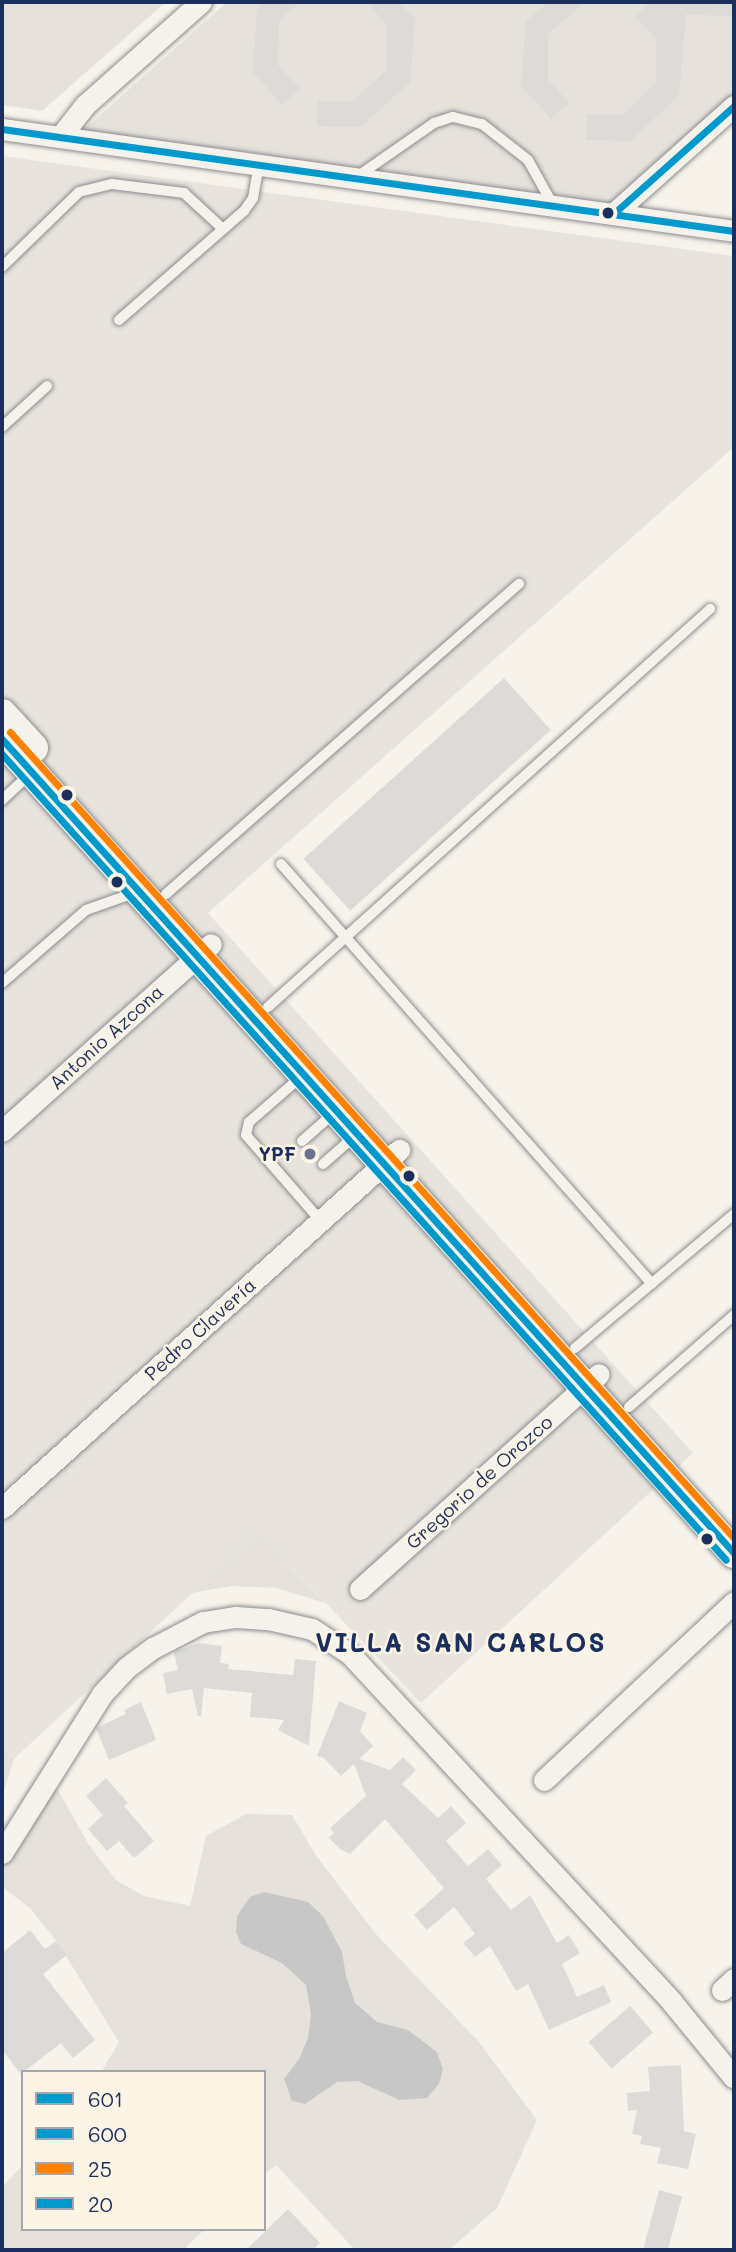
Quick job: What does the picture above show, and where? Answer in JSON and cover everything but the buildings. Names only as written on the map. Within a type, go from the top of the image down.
[{"type":"main road","points":[[2,714],[12,742],[32,772],[204,950],[391,1156],[592,1381],[734,1553]]},
{"type":"main road","points":[[12,742],[152,897]]},
{"type":"main road","points":[[261,1013],[304,1074],[358,1133],[391,1156],[575,1348],[592,1381],[629,1407],[734,1525]]},
{"type":"street","points":[[60,137],[85,104],[201,2]]},
{"type":"street","points":[[613,214],[734,106]]},
{"type":"street","points":[[2,129],[734,231]]},
{"type":"street","name":"Antonio Azcona","points":[[2,1131],[204,950]]},
{"type":"street","name":"Pedro Clavería","points":[[2,1508],[391,1156]]},
{"type":"street","name":"Gregorio de Orozco","points":[[360,1589],[592,1381]]},
{"type":"street","points":[[544,1780],[734,1602]]},
{"type":"street","points":[[2,1853],[102,1694],[126,1668],[153,1648],[203,1622],[236,1618],[268,1619],[312,1629],[350,1654],[671,2001],[734,2078]]},
{"type":"lane","points":[[356,178],[433,123],[453,117],[482,124],[528,160],[553,205]]},
{"type":"lane","points":[[119,320],[223,229],[253,198],[259,164]]},
{"type":"lane","points":[[2,267],[79,192],[112,184],[184,192],[223,229]]},
{"type":"lane","points":[[2,427],[47,386]]},
{"type":"lane","points":[[2,983],[86,910],[152,897],[519,584]]},
{"type":"lane","points":[[261,1013],[710,609]]},
{"type":"lane","points":[[2,800],[32,772]]},
{"type":"lane","points":[[281,864],[652,1284]]},
{"type":"lane","points":[[304,1074],[246,1126],[248,1140],[277,1164],[298,1187],[320,1220]]},
{"type":"lane","points":[[302,1142],[337,1110]]},
{"type":"lane","points":[[323,1164],[358,1133]]},
{"type":"lane","points":[[575,1348],[734,1214]]},
{"type":"lane","points":[[629,1407],[734,1315]]},
{"type":"shaded area","points":[[2,2],[166,2],[42,111],[2,105]]},
{"type":"shaded area","points":[[227,2],[734,2],[734,105],[613,214],[74,138]]},
{"type":"shaded area","points":[[2,156],[734,256],[734,447],[208,913],[693,1453],[421,1703],[258,1532],[14,1759],[2,1746]]},
{"type":"shaded area","points":[[258,1532],[325,1603],[277,1588],[231,1586],[192,1593]]},
{"type":"shaded area","points":[[2,1746],[14,1759],[2,1797]]},
{"type":"shaded area","points":[[50,1776],[89,1845],[116,1880],[144,1896],[190,1906],[206,1836],[246,1814],[292,1815],[315,1854],[375,1933],[479,2042],[537,2120],[497,2208],[449,2250],[355,2250],[276,2165],[266,2172],[266,2070],[102,2070],[119,2042],[58,1943],[30,1908],[2,1887],[2,1851]]},
{"type":"shaded area","points":[[264,1892],[308,1902],[323,1916],[342,1952],[355,2003],[377,2022],[408,2030],[437,2052],[443,2069],[439,2084],[427,2098],[399,2100],[358,2081],[337,2082],[305,2104],[292,2101],[284,2079],[299,2059],[308,2038],[311,2014],[306,1985],[282,1963],[241,1944],[236,1932],[237,1916],[250,1897]]},
{"type":"shaded area","points":[[21,2167],[21,2231],[203,2231],[183,2250],[2,2250],[2,2187]]},
{"type":"transit line","name":"20","points":[[613,214],[734,106]]},
{"type":"transit line","name":"20","points":[[2,129],[734,231]]},
{"type":"transit line","name":"25","points":[[10,732],[734,1538]]},
{"type":"transit line","name":"601","points":[[2,739],[734,1553]]},
{"type":"transit line","name":"600","points":[[2,754],[726,1560]]},
{"type":"place","name":"YPF","points":[[310,1154]]},
{"type":"district","name":"VILLA SAN CARLOS","points":[[461,1643]]}]
